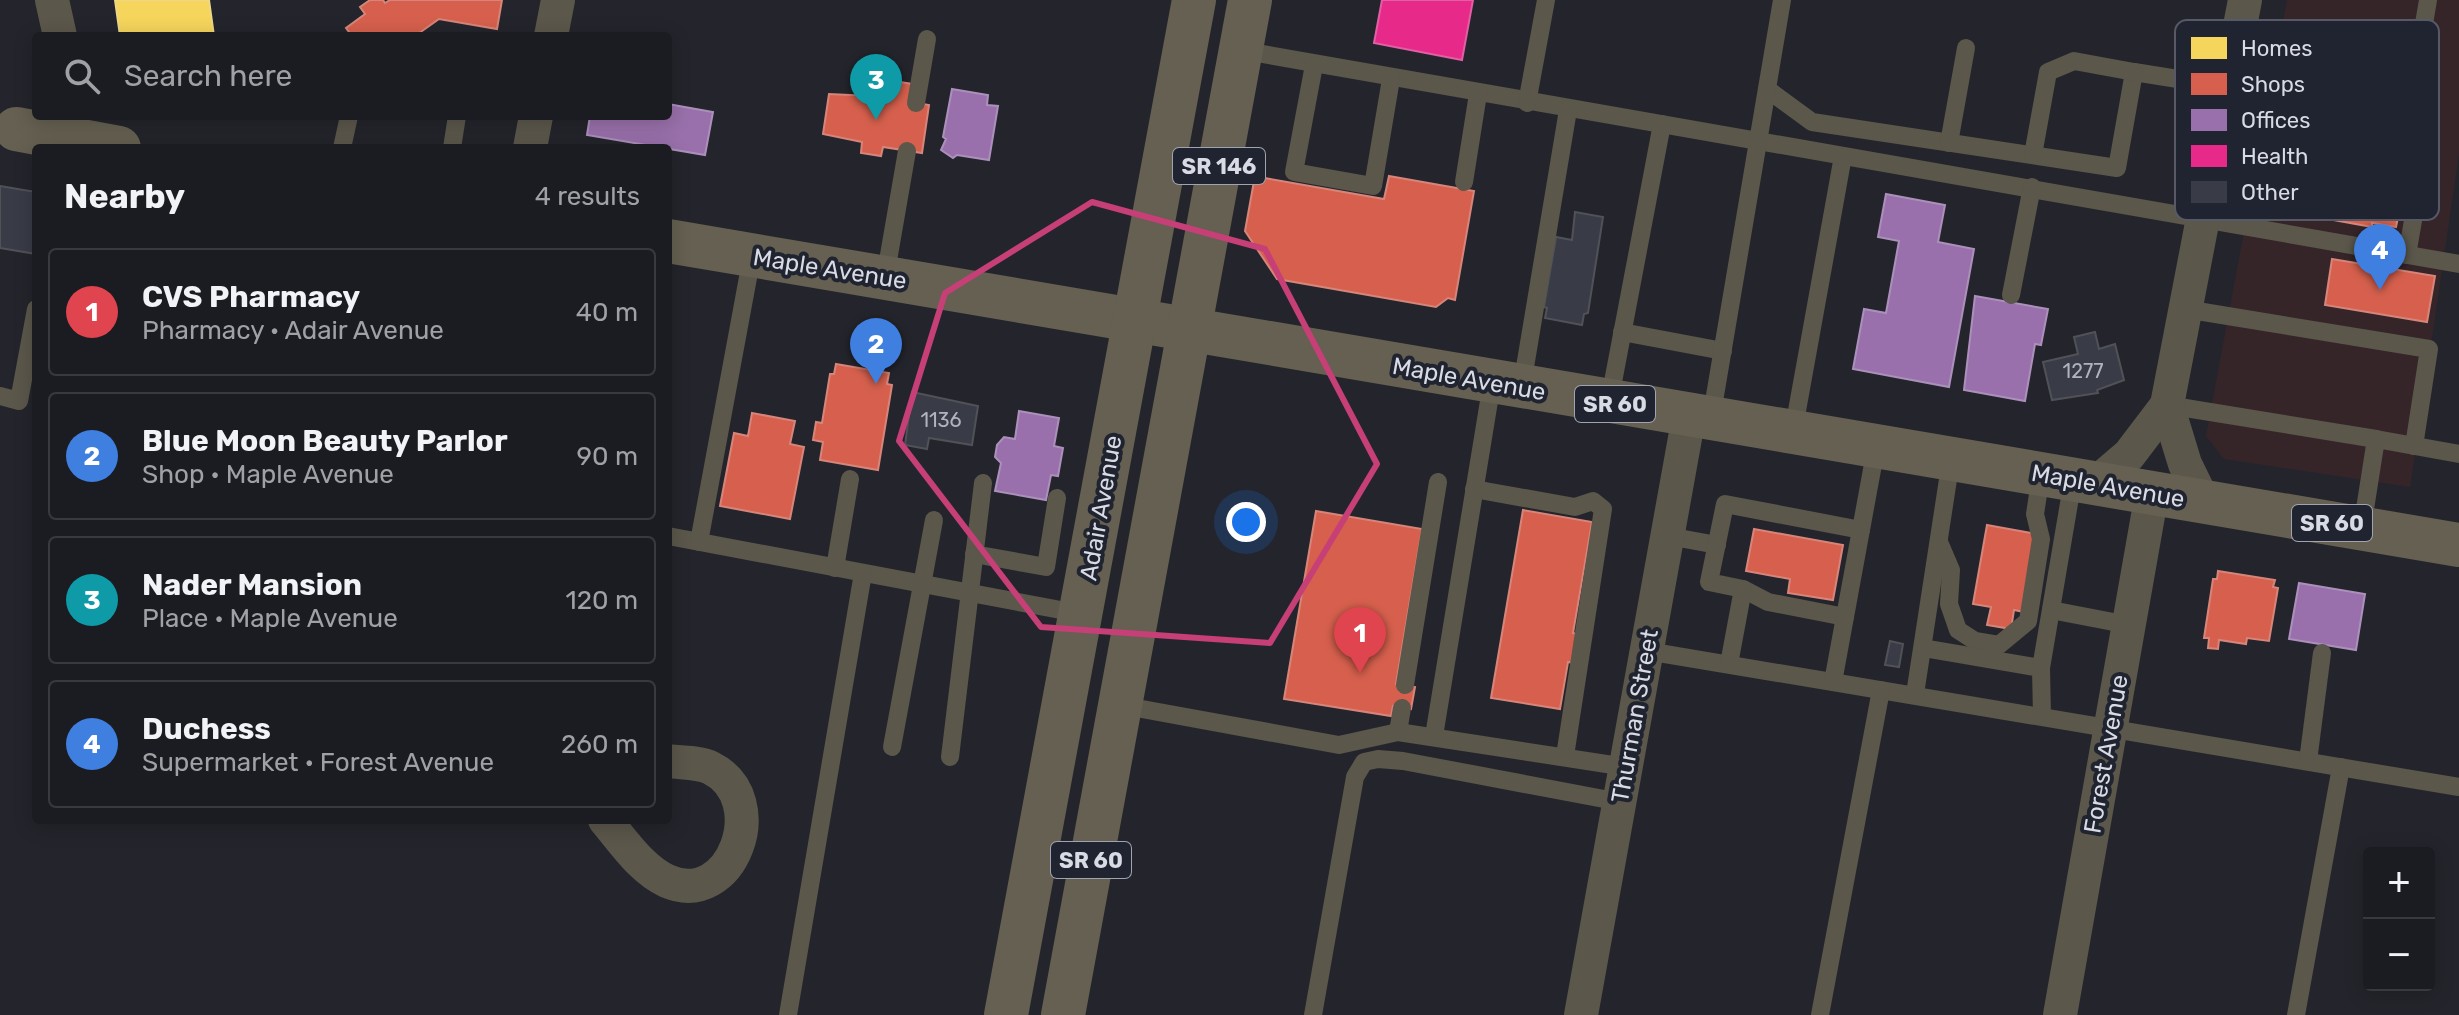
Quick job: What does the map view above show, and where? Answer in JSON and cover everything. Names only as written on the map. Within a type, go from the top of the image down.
[{"type":"main road","name":"Adair Avenue","points":[[1006,1015],[1194,0]]},
{"type":"main road","name":"SR 146","points":[[1189,331],[1250,0]]},
{"type":"main road","points":[[5,124],[82,138]]},
{"type":"main road","name":"Maple Avenue","points":[[672,242],[2459,545]]},
{"type":"main road","name":"SR 60","points":[[1063,1015],[1189,331]]},
{"type":"street","points":[[52,0],[59,32]]},
{"type":"street","points":[[552,32],[558,0]]},
{"type":"street","points":[[2241,20],[2245,0]]},
{"type":"street","points":[[531,144],[535,120]]},
{"type":"street","points":[[2070,480],[2129,455],[2167,405],[2203,220]]},
{"type":"street","points":[[2167,405],[2185,464],[2204,503]]},
{"type":"street","name":"Thurman Street","points":[[1581,1015],[1668,536],[1700,418]]},
{"type":"street","name":"Forest Avenue","points":[[2060,1015],[2152,493]]},
{"type":"street","points":[[608,824],[643,864],[668,881],[693,885],[719,873],[733,861],[742,829],[739,797],[727,779],[709,767],[672,762]]},
{"type":"lane","points":[[1527,103],[1546,0]]},
{"type":"lane","points":[[1700,418],[1723,351],[1782,0]]},
{"type":"lane","points":[[2425,20],[2428,0]]},
{"type":"lane","points":[[916,103],[927,39]]},
{"type":"lane","points":[[1949,143],[1966,48]]},
{"type":"lane","points":[[1240,50],[1527,103],[2175,213]]},
{"type":"lane","points":[[2033,155],[2048,72],[2074,61],[2134,72],[2175,84]]},
{"type":"lane","points":[[1314,65],[1294,172],[1373,186],[1391,79]]},
{"type":"lane","points":[[1767,89],[1812,122],[2117,168],[2134,72]]},
{"type":"lane","points":[[1464,182],[1478,94]]},
{"type":"lane","points":[[1434,736],[1474,489],[1506,385],[1568,110]]},
{"type":"lane","points":[[343,144],[348,120]]},
{"type":"lane","points":[[453,144],[456,120]]},
{"type":"lane","points":[[1609,403],[1662,124]]},
{"type":"lane","points":[[885,278],[907,151]]},
{"type":"lane","points":[[1793,433],[1843,156]]},
{"type":"lane","points":[[2011,295],[2032,187]]},
{"type":"lane","points":[[2214,220],[2459,264]]},
{"type":"lane","points":[[2407,255],[2413,220]]},
{"type":"lane","points":[[699,542],[752,256]]},
{"type":"lane","points":[[2185,309],[2429,349],[2414,446]]},
{"type":"lane","points":[[0,396],[19,401],[32,331]]},
{"type":"lane","points":[[1622,332],[1723,351]]},
{"type":"lane","points":[[2167,405],[2459,454]]},
{"type":"lane","points":[[2362,528],[2376,439]]},
{"type":"lane","points":[[1833,682],[1876,448]]},
{"type":"lane","points":[[1915,694],[1951,460]]},
{"type":"lane","points":[[835,568],[850,479]]},
{"type":"lane","points":[[1939,542],[1951,570],[1949,604],[1958,630],[1975,641],[1999,645],[2028,621],[2041,539],[2035,514],[2070,480]]},
{"type":"lane","points":[[2042,716],[2041,668],[2070,480]]},
{"type":"lane","points":[[1405,685],[1438,482]]},
{"type":"lane","points":[[950,757],[983,483]]},
{"type":"lane","points":[[1474,489],[1575,507],[1593,501],[1603,509],[1565,756]]},
{"type":"lane","points":[[974,554],[1046,567],[1057,498]]},
{"type":"lane","points":[[1845,617],[1768,602],[1743,589],[1709,582],[1725,504],[1861,530]]},
{"type":"lane","points":[[892,747],[934,520]]},
{"type":"lane","points":[[1668,536],[1717,545]]},
{"type":"lane","points":[[672,537],[1082,614]]},
{"type":"lane","points":[[788,1015],[863,573]]},
{"type":"lane","points":[[1729,664],[1743,589]]},
{"type":"lane","points":[[2051,610],[2129,625]]},
{"type":"lane","points":[[1923,648],[2041,668]]},
{"type":"lane","points":[[1647,651],[2459,787]]},
{"type":"lane","points":[[2308,761],[2322,653]]},
{"type":"lane","points":[[1820,1015],[1881,690]]},
{"type":"lane","points":[[1120,705],[1339,745],[1398,732],[1626,767]]},
{"type":"lane","points":[[1398,732],[1402,708]]},
{"type":"lane","points":[[1313,1015],[1355,777],[1364,762],[1378,759],[1403,761],[1620,802]]},
{"type":"lane","points":[[2296,1015],[2341,767]]},
{"type":"highlighted area","points":[[1092,202],[1265,249],[1377,464],[1270,643],[1041,627],[899,441],[945,293]]},
{"type":"shaded area","points":[[2287,0],[2459,0],[2459,154],[2410,487],[2224,459],[2206,436],[2246,220],[2439,220],[2439,20],[2283,20]]},
{"type":"building: Homes","points":[[115,0],[209,0],[213,32],[119,32]]},
{"type":"building: Shops","points":[[370,0],[383,0],[385,3],[390,0],[502,0],[497,29],[439,19],[421,32],[349,32],[346,28],[365,14],[360,7]]},
{"type":"building: Shops","points":[[888,80],[913,84],[911,102],[929,105],[922,153],[883,147],[881,156],[861,153],[862,142],[823,134],[829,94],[872,96],[873,89],[886,91]]},
{"type":"building: Shops","points":[[1389,176],[1474,191],[1455,300],[1448,298],[1436,307],[1277,279],[1245,231],[1254,181],[1259,177],[1384,199]]},
{"type":"building: Shops","points":[[2334,220],[2397,220],[2396,227],[2372,223],[2372,227]]},
{"type":"building: Shops","points":[[2332,259],[2435,276],[2427,322],[2325,305]]},
{"type":"building: Shops","points":[[836,364],[889,373],[887,384],[892,385],[878,470],[820,460],[823,442],[813,440],[816,422],[822,423],[830,374],[834,374]]},
{"type":"building: Shops","points":[[752,413],[795,421],[790,444],[804,447],[790,519],[720,506],[734,433],[748,436]]},
{"type":"building: Shops","points":[[1523,510],[1592,522],[1573,633],[1584,636],[1579,664],[1568,662],[1560,709],[1491,698]]},
{"type":"building: Shops","points":[[1316,511],[1422,529],[1396,684],[1415,687],[1411,709],[1393,706],[1391,716],[1284,699]]},
{"type":"building: Shops","points":[[1987,525],[2037,534],[2024,612],[2014,610],[2011,629],[1987,625],[1991,607],[1973,604]]},
{"type":"building: Shops","points":[[1754,529],[1843,545],[1833,600],[1788,593],[1790,579],[1746,571]]},
{"type":"building: Shops","points":[[2218,571],[2275,580],[2273,587],[2278,588],[2269,641],[2247,638],[2246,644],[2219,640],[2218,649],[2208,648],[2209,638],[2204,638],[2213,579],[2217,579]]},
{"type":"building: Offices","points":[[952,89],[988,95],[987,105],[998,106],[989,160],[957,155],[953,158],[941,150],[946,139],[943,137]]},
{"type":"building: Offices","points":[[672,105],[713,112],[705,155],[672,149],[672,144],[640,144],[587,135],[589,120],[672,120]]},
{"type":"building: Offices","points":[[1886,194],[1945,205],[1938,242],[1974,249],[1949,387],[1853,369],[1864,309],[1886,313],[1899,241],[1878,237]]},
{"type":"building: Offices","points":[[1975,296],[2048,309],[2041,345],[2035,344],[2025,401],[1964,390]]},
{"type":"building: Offices","points":[[1019,411],[1059,418],[1054,446],[1063,448],[1058,476],[1051,475],[1046,500],[995,491],[1001,463],[995,457],[997,445],[1004,437],[1015,439]]},
{"type":"building: Offices","points":[[2299,583],[2365,594],[2356,650],[2289,639]]},
{"type":"building: Health","points":[[1382,0],[1473,0],[1462,60],[1374,43]]},
{"type":"building: Other","points":[[0,186],[32,191],[32,253],[0,248]]},
{"type":"building: Other","points":[[1575,212],[1603,217],[1588,313],[1584,314],[1582,325],[1545,318],[1547,308],[1544,307],[1556,237],[1572,240]]},
{"type":"building: Other","points":[[2095,332],[2099,349],[2115,344],[2124,380],[2097,390],[2098,393],[2052,400],[2043,362],[2078,354],[2074,337]]},
{"type":"building: Other","points":[[912,392],[978,406],[972,445],[929,438],[927,449],[905,445]]},
{"type":"building: Other","points":[[1890,641],[1903,644],[1899,667],[1885,665]]},
{"type":"place","name":"Nader Mansion","points":[[876,120]]},
{"type":"place","name":"Duchess","points":[[2380,290]]},
{"type":"place","name":"Blue Moon Beauty Parlor","points":[[876,384]]},
{"type":"place","name":"CVS Pharmacy","points":[[1360,673]]}]
